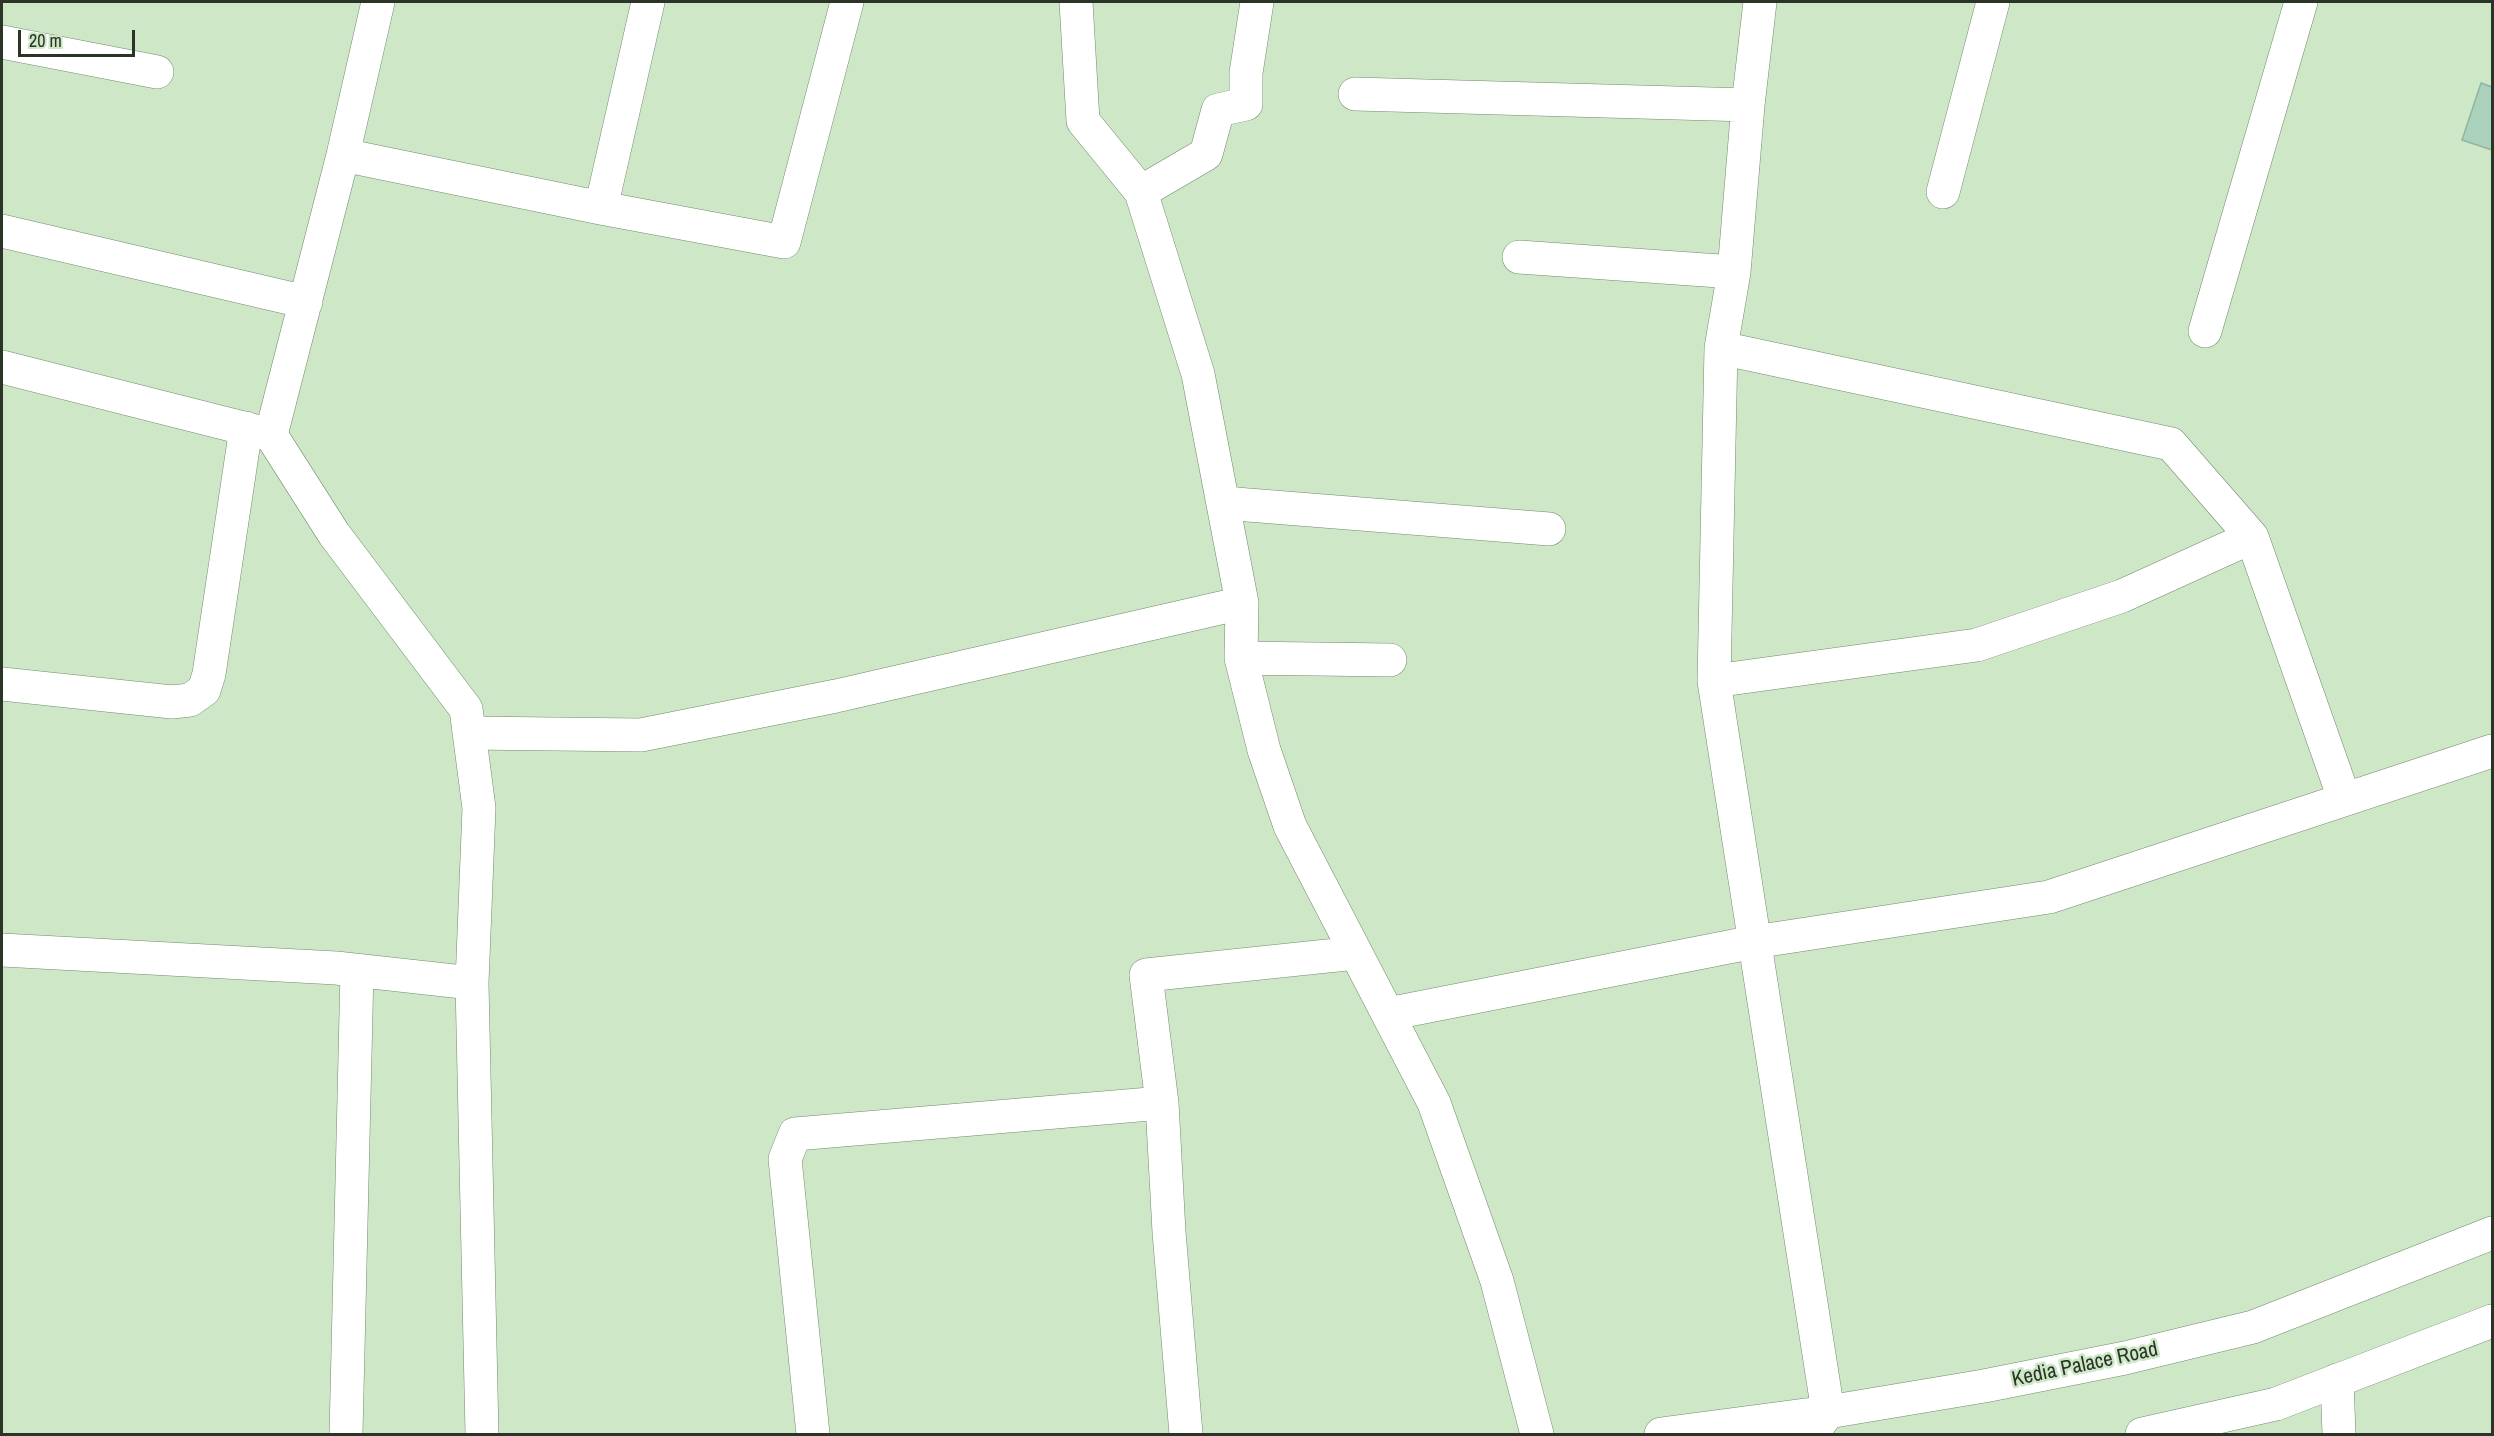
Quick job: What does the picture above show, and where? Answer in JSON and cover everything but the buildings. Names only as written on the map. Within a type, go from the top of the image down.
[{"type":"street","points":[[2,684],[172,702],[190,700],[204,690],[259,432],[306,302],[378,2]]},
{"type":"street","points":[[601,208],[648,2]]},
{"type":"street","points":[[343,155],[601,208],[784,242],[848,2]]},
{"type":"street","points":[[1076,2],[1083,121],[1141,192],[1198,374],[1242,603],[1241,658],[1264,750],[1290,826],[1434,1103],[1497,1281],[1537,1434]]},
{"type":"street","points":[[1141,192],[1206,154],[1218,110],[1246,104],[1246,73],[1257,2]]},
{"type":"street","points":[[1760,2],[1748,105],[1734,272],[1721,348],[1714,681],[1754,942],[1820,1423]]},
{"type":"street","points":[[1943,192],[1993,2]]},
{"type":"street","points":[[2205,331],[2301,2]]},
{"type":"street","points":[[2,42],[157,72]]},
{"type":"street","points":[[1355,94],[1748,105]]},
{"type":"street","points":[[2,231],[306,302]]},
{"type":"street","points":[[1519,257],[1734,272]]},
{"type":"street","points":[[1721,348],[2171,444],[2252,537],[2344,798]]},
{"type":"street","points":[[2,367],[259,432],[397,621],[466,709],[479,808],[472,983],[482,1434]]},
{"type":"street","points":[[1223,503],[1549,529]]},
{"type":"street","points":[[1714,681],[1977,645],[2122,596],[2252,537]]},
{"type":"street","points":[[469,733],[641,735],[836,696],[1242,603]]},
{"type":"street","points":[[1241,658],[1390,660]]},
{"type":"street","points":[[1388,1014],[1754,942],[2049,897],[2344,798],[2493,751]]},
{"type":"street","points":[[2,950],[357,970],[472,983]]},
{"type":"street","points":[[1186,1434],[1169,1232],[1162,1103],[1146,975],[1356,953]]},
{"type":"street","points":[[346,1434],[357,970]]},
{"type":"street","points":[[813,1434],[785,1159],[795,1134],[1162,1103]]},
{"type":"street","name":"Kedia Palace Road","points":[[1661,1434],[1820,1423],[1984,1386],[2125,1358],[2253,1327],[2493,1233]]},
{"type":"street","points":[[2142,1434],[2276,1404],[2493,1321]]},
{"type":"street","points":[[2337,1380],[2339,1434]]}]
